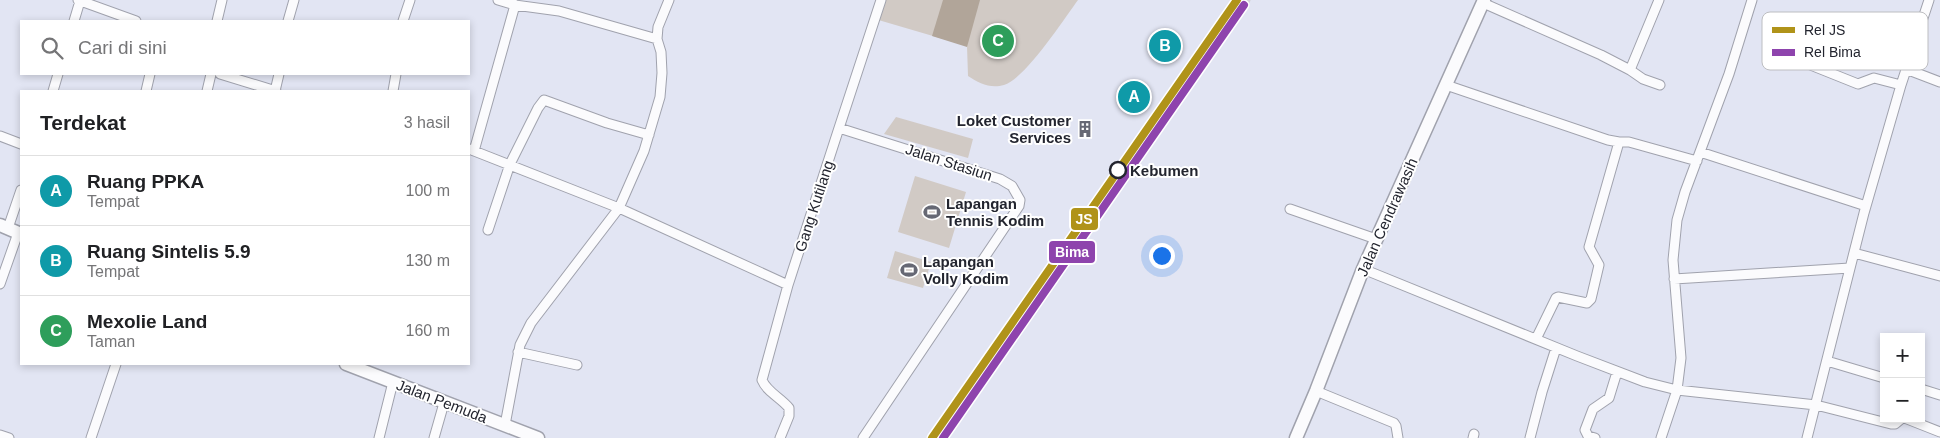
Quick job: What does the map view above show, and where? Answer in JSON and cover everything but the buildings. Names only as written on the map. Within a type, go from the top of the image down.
[{"type":"main road","name":"Jalan Cendrawasih","points":[[1296,438],[1363,268],[1484,1]]},
{"type":"main road","name":"Jalan Pemuda","points":[[354,365],[444,403],[538,438]]},
{"type":"street","points":[[74,20],[79,0],[133,20]]},
{"type":"street","points":[[217,20],[222,0]]},
{"type":"street","points":[[288,20],[294,0]]},
{"type":"street","points":[[403,20],[410,0]]},
{"type":"street","points":[[498,0],[559,12],[658,40]]},
{"type":"street","points":[[505,425],[518,352],[531,323],[619,208],[644,151],[660,97],[662,73],[658,27],[669,0]]},
{"type":"street","points":[[839,128],[882,0]]},
{"type":"street","points":[[1630,70],[1659,0]]},
{"type":"street","points":[[1661,438],[1677,390],[1681,358],[1673,260],[1676,220],[1729,74],[1752,0]]},
{"type":"street","points":[[1924,12],[1928,0]]},
{"type":"street","points":[[1484,1],[1601,55],[1643,79],[1660,85]]},
{"type":"street","points":[[512,2],[472,150],[619,208],[788,285]]},
{"type":"street","points":[[1823,70],[1858,84],[1874,78],[1901,85]]},
{"type":"street","points":[[1807,438],[1866,206],[1906,70]]},
{"type":"street","points":[[1909,70],[1940,82]]},
{"type":"street","points":[[53,90],[58,75]]},
{"type":"street","points":[[146,90],[150,75]]},
{"type":"street","points":[[208,90],[211,75]]},
{"type":"street","points":[[223,75],[256,88],[269,90]]},
{"type":"street","points":[[276,90],[279,75]]},
{"type":"street","points":[[393,90],[396,75]]},
{"type":"street","points":[[1446,85],[1590,134],[1619,142],[1630,142],[1697,161]]},
{"type":"street","points":[[488,230],[510,164],[538,108],[544,100],[607,123],[649,135]]},
{"type":"street","name":"Gang Kutilang","points":[[780,438],[789,416],[790,408],[783,400],[764,386],[762,380],[788,285],[839,128]]},
{"type":"street","name":"Jalan Stasiun","points":[[839,128],[1000,179],[1012,186],[1020,200],[969,282],[863,438]]},
{"type":"street","points":[[0,136],[20,144]]},
{"type":"street","points":[[1536,339],[1556,298],[1590,302],[1599,266],[1589,247],[1619,142]]},
{"type":"street","points":[[1700,152],[1866,206]]},
{"type":"street","points":[[0,284],[20,194]]},
{"type":"street","points":[[1290,209],[1376,239]]},
{"type":"street","points":[[1854,253],[1940,276]]},
{"type":"street","points":[[1363,268],[1556,348],[1645,382],[1677,390],[1816,404],[1880,421]]},
{"type":"street","points":[[1674,279],[1850,268]]},
{"type":"street","points":[[1530,438],[1556,348]]},
{"type":"street","points":[[518,352],[577,364]]},
{"type":"street","points":[[1827,361],[1880,377]]},
{"type":"street","points":[[91,438],[116,365]]},
{"type":"street","points":[[1595,438],[1588,436],[1585,430],[1593,408],[1609,398],[1617,372]]},
{"type":"street","points":[[379,438],[394,382]]},
{"type":"street","points":[[1925,390],[1940,395]]},
{"type":"street","points":[[1316,391],[1394,423],[1398,438]]},
{"type":"street","points":[[434,438],[444,403]]},
{"type":"street","points":[[1917,423],[1940,432]]},
{"type":"street","points":[[0,435],[9,438]]},
{"type":"shaded area","points":[[881,0],[1078,0],[1044,47],[1022,72],[1004,85],[989,86],[968,76],[967,46],[875,19]]},
{"type":"shaded area","points":[[943,0],[980,0],[967,47],[932,36]]},
{"type":"shaded area","points":[[896,117],[973,139],[968,158],[884,134]]},
{"type":"shaded area","name":"Lapangan Tennis Kodim","points":[[915,176],[966,192],[949,248],[898,232]]},
{"type":"shaded area","name":"Lapangan Volly Kodim","points":[[895,251],[931,262],[923,288],[887,278]]},
{"type":"railway","points":[[944,438],[1248,0]]},
{"type":"rail line","name":"JS","points":[[932,438],[1237,0]]},
{"type":"rail line","name":"Bima","points":[[943,438],[1244,5]]},
{"type":"place","name":"Mexolie Land","points":[[998,41]]},
{"type":"place","name":"Ruang Sintelis 5.9","points":[[1165,46]]},
{"type":"place","name":"Ruang PPKA","points":[[1134,97]]},
{"type":"place","name":"Loket Customer Services","points":[[1085,129]]},
{"type":"place","name":"Kebumen","points":[[1118,170]]},
{"type":"place","name":"Lapangan Tennis Kodim","points":[[932,212]]},
{"type":"place","name":"Lapangan Volly Kodim","points":[[909,270]]}]
